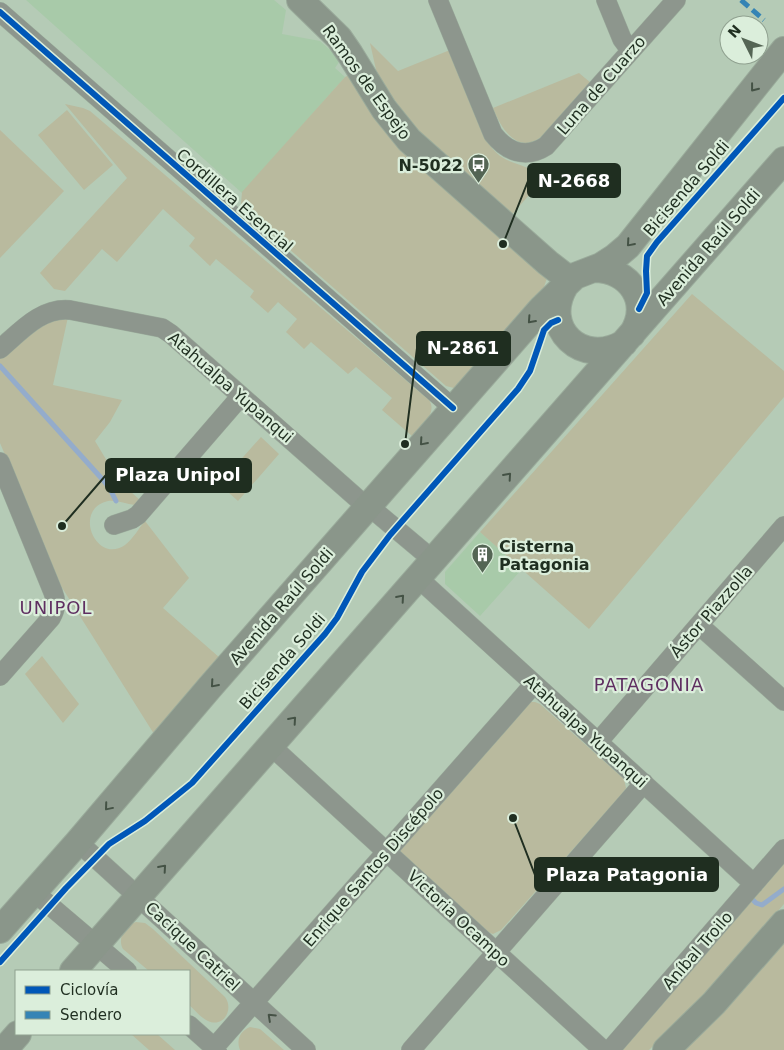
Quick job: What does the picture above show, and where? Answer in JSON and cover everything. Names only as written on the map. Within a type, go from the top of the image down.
[{"type":"main road","name":"Ramos de Espejo","points":[[300,0],[339,38],[384,109],[409,140],[568,283]]},
{"type":"main road","name":"Avenida Raúl Soldi","points":[[0,930],[541,309],[581,273],[594,269],[615,257],[628,246],[784,50]]},
{"type":"main road","name":"Avenida Raúl Soldi","points":[[74,970],[784,160]]},
{"type":"main road","name":"Avenida Raúl Soldi","points":[[594,269],[608,270],[620,275],[634,290],[639,302],[639,316],[628,339]]},
{"type":"main road","points":[[568,283],[559,299],[557,313],[561,327],[569,339],[580,347],[594,351],[608,350],[628,339]]},
{"type":"main road","points":[[666,1050],[703,1015],[784,922]]},
{"type":"main road","points":[[4,1050],[17,1035]]},
{"type":"street","name":"Luna de Cuarzo","points":[[438,0],[490,128],[503,145],[516,152],[533,153],[546,146],[676,0]]},
{"type":"street","points":[[606,0],[622,39],[631,51]]},
{"type":"street","name":"Cordillera Esencial","points":[[0,12],[453,408]]},
{"type":"street","name":"Atahualpa Yupanqui","points":[[0,349],[40,316],[59,310],[158,326],[171,334],[368,506],[534,684],[754,884]]},
{"type":"street","points":[[114,525],[132,519],[143,510],[242,396]]},
{"type":"street","points":[[0,462],[53,592],[56,607],[47,622],[0,676]]},
{"type":"street","name":"Ástor Piazzolla","points":[[598,742],[784,526]]},
{"type":"street","points":[[699,625],[784,701]]},
{"type":"street","name":"Enrique Santos Discépolo","points":[[214,1049],[534,684]]},
{"type":"street","name":"Victoria Ocampo","points":[[271,746],[603,1050]]},
{"type":"street","points":[[411,1050],[644,783]]},
{"type":"street","name":"Cacique Catriel","points":[[78,842],[306,1050]]},
{"type":"street","name":"Aníbal Troilo","points":[[610,1050],[784,849]]},
{"type":"street","points":[[34,892],[126,970]]},
{"type":"street","points":[[190,1027],[214,1049]]},
{"type":"shaded area","points":[[26,0],[274,0],[286,10],[282,34],[320,41],[337,56],[339,62],[335,68],[345,77],[242,193]]},
{"type":"shaded area","points":[[370,43],[398,71],[450,50],[483,134],[490,145],[504,158],[536,172],[544,178],[509,218],[411,129],[377,74]]},
{"type":"shaded area","points":[[579,73],[591,83],[543,135],[534,141],[526,143],[519,142],[506,132],[493,108]]},
{"type":"shaded area","points":[[349,75],[547,278],[544,287],[454,388],[446,386],[248,213],[241,204],[242,192],[345,77]]},
{"type":"shaded area","points":[[65,104],[90,111],[429,400],[431,405],[430,415],[424,423],[412,436],[382,410],[392,398],[356,367],[348,374],[311,342],[304,349],[286,332],[297,319],[278,302],[268,313],[250,297],[254,291],[216,259],[210,266],[189,246],[195,238],[163,209],[117,262],[102,249],[65,291],[54,289],[40,273],[127,178]]},
{"type":"shaded area","points":[[67,110],[113,165],[84,190],[38,135]]},
{"type":"shaded area","points":[[0,130],[64,191],[0,258]]},
{"type":"shaded area","points":[[692,294],[784,371],[784,397],[589,629],[480,532]]},
{"type":"shaded area","points":[[68,317],[53,385],[122,400],[110,422],[95,441],[119,481],[141,501],[135,505],[108,501],[97,506],[91,514],[92,534],[97,542],[105,548],[114,549],[128,543],[145,521],[189,578],[163,608],[220,658],[154,734],[61,586],[0,443],[0,357],[40,325]]},
{"type":"shaded area","points":[[261,437],[279,454],[238,501],[219,484]]},
{"type":"shaded area","points":[[480,532],[522,569],[480,616],[445,584],[445,572]]},
{"type":"shaded area","points":[[42,656],[79,704],[63,723],[25,674]]},
{"type":"shaded area","points":[[530,702],[540,704],[624,779],[626,788],[501,930],[493,934],[488,932],[401,853],[400,847]]},
{"type":"shaded area","points":[[784,859],[784,904],[708,992],[649,1050],[619,1050]]},
{"type":"shaded area","points":[[136,922],[145,923],[153,929],[225,997],[228,1002],[228,1012],[223,1020],[219,1022],[208,1021],[190,1006],[190,970],[148,970],[123,949],[121,941],[123,933]]},
{"type":"shaded area","points":[[784,938],[784,1050],[681,1050]]},
{"type":"shaded area","points":[[250,1027],[260,1029],[284,1050],[240,1050],[238,1043],[240,1036]]},
{"type":"shaded area","points":[[132,1035],[158,1035],[175,1050],[149,1050]]},
{"type":"waterway","points":[[0,366],[103,480],[116,501]]},
{"type":"waterway","points":[[748,895],[756,903],[762,905],[784,889]]},
{"type":"marked path","points":[[741,0],[758,15]]},
{"type":"cycle path","points":[[0,12],[453,408]]},
{"type":"cycle path","name":"Bicisenda Soldi","points":[[639,309],[647,293],[647,256],[657,242],[784,98]]},
{"type":"cycle path","name":"Bicisenda Soldi","points":[[0,962],[66,888],[109,844],[145,821],[192,783],[325,634],[337,618],[362,572],[390,535],[518,389],[530,371],[544,330],[551,323],[558,320]]},
{"type":"place","name":"N-5022","points":[[479,184]]},
{"type":"place","name":"N-2668","points":[[503,244]]},
{"type":"place","name":"N-2861","points":[[405,444]]},
{"type":"place","name":"Plaza Unipol","points":[[62,526]]},
{"type":"place","name":"Cisterna Patagonia","points":[[483,574]]},
{"type":"place","name":"Plaza Patagonia","points":[[513,818]]},
{"type":"district","name":"UNIPOL","points":[[56,608]]},
{"type":"district","name":"PATAGONIA","points":[[649,685]]}]
